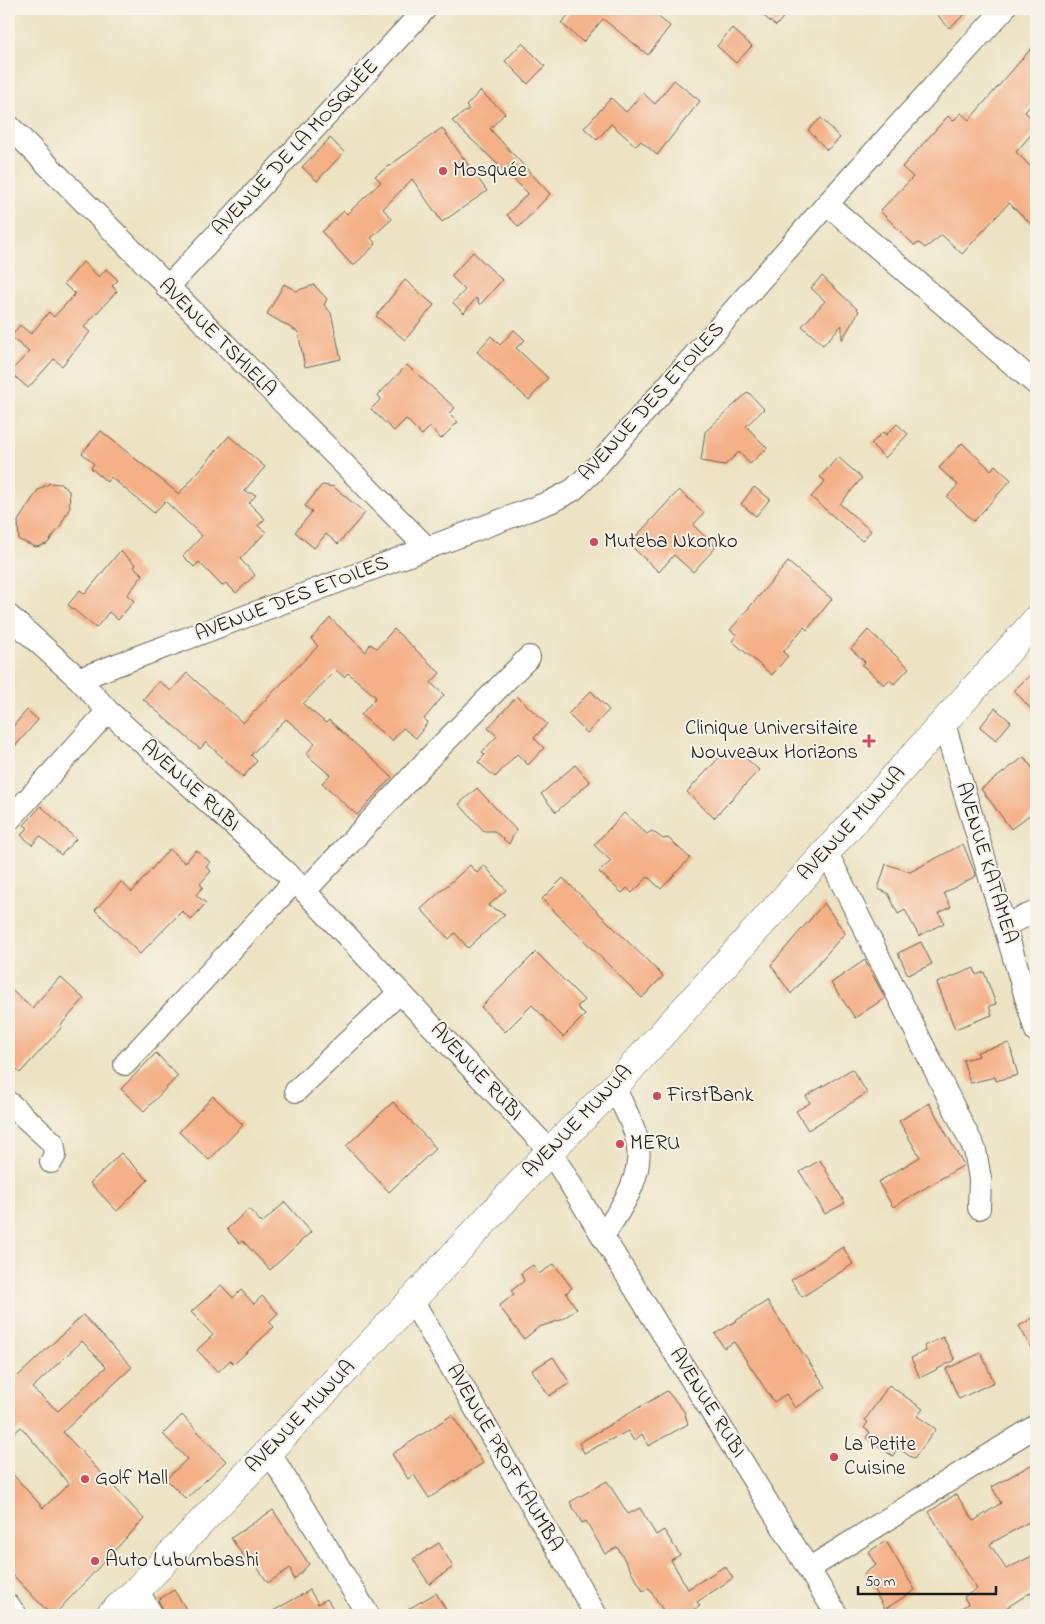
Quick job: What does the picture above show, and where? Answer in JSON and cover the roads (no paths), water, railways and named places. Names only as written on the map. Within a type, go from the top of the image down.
[{"type":"main road","name":"AVENUE MUNUA","points":[[110,1615],[137,1590],[412,1300],[550,1151],[614,1087],[1036,620]]},
{"type":"street","name":"AVENUE DE LA MOSQUÉE","points":[[167,288],[425,9]]},
{"type":"street","name":"AVENUE DES ETOILES","points":[[79,679],[550,502],[572,490],[591,473],[827,204],[1004,9]]},
{"type":"street","name":"AVENUE TSHIELA","points":[[9,126],[167,288],[427,548]]},
{"type":"street","points":[[827,204],[1036,384]]},
{"type":"street","name":"AVENUE RUBI","points":[[9,616],[79,679],[108,711],[300,886],[550,1151],[810,1568],[829,1612]]},
{"type":"street","points":[[125,1064],[529,657]]},
{"type":"street","points":[[9,820],[108,711]]},
{"type":"street","name":"AVENUE KATAMEA","points":[[944,724],[1036,1031]]},
{"type":"street","points":[[826,851],[975,1150],[980,1179],[979,1208]]},
{"type":"street","points":[[1004,925],[1036,912]]},
{"type":"street","points":[[296,1091],[400,992]]},
{"type":"street","points":[[603,1236],[632,1192],[639,1149],[635,1132],[614,1087]]},
{"type":"street","points":[[9,1103],[53,1143],[55,1155],[51,1162]]},
{"type":"street","name":"AVENUE PROF KAUMBA","points":[[412,1300],[596,1615]]},
{"type":"street","points":[[810,1568],[1036,1426]]},
{"type":"street","points":[[268,1450],[368,1615]]},
{"type":"street","points":[[137,1590],[152,1615]]},
{"type":"street","points":[[9,1606],[16,1615]]},
{"type":"place","name":"Mosquée","points":[[443,171]]},
{"type":"place","name":"Muteba Nkonko","points":[[594,542]]},
{"type":"place","name":"Clinique Universitaire Nouveaux Horizons","points":[[869,741]]},
{"type":"place","name":"FirstBank","points":[[657,1096]]},
{"type":"place","name":"MERU","points":[[620,1144]]},
{"type":"place","name":"La Petite Cuisine","points":[[834,1457]]},
{"type":"place","name":"Golf Mall","points":[[85,1479]]},
{"type":"place","name":"Auto Lubumbashi","points":[[95,1561]]}]
